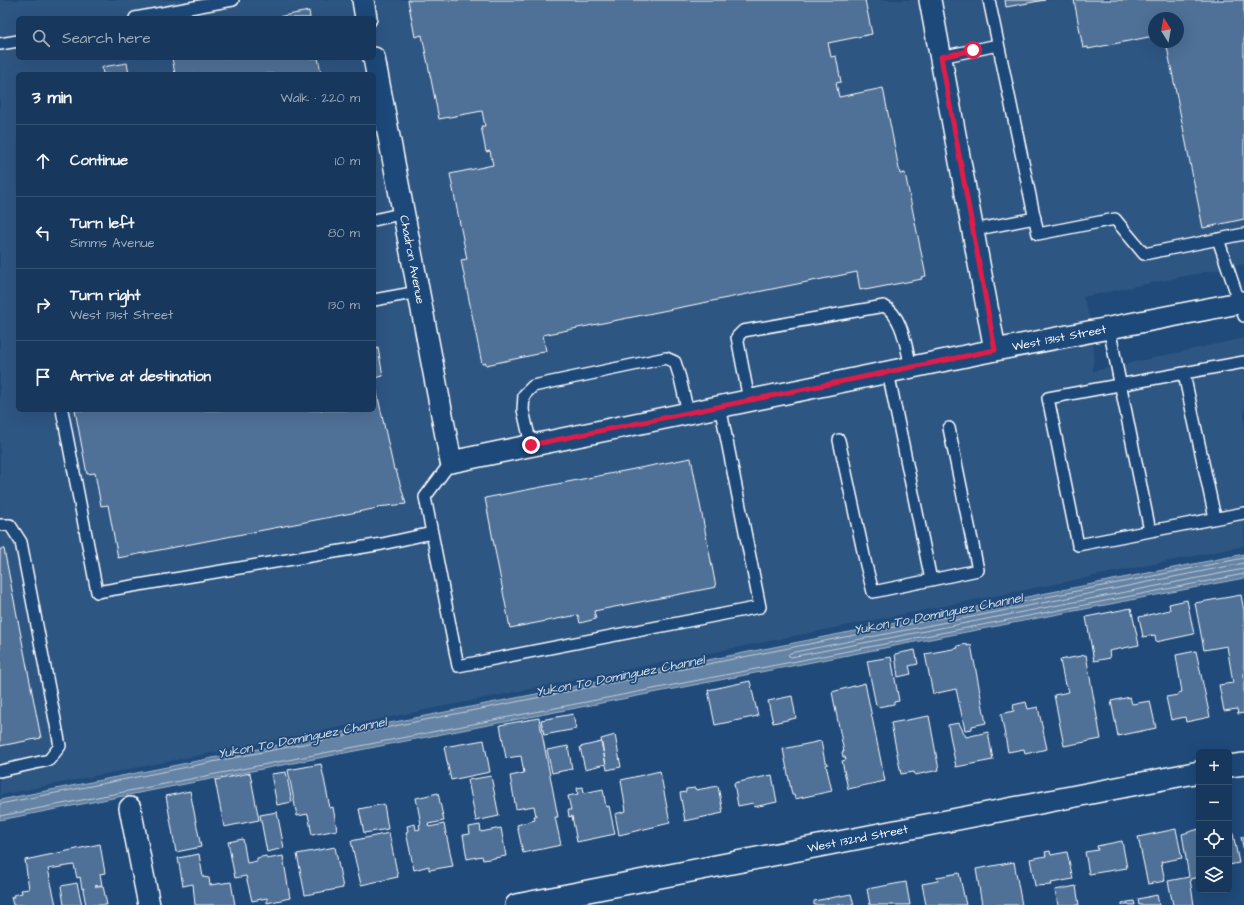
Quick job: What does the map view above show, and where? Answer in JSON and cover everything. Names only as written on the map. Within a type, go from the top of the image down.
[{"type":"street","points":[[363,0],[366,16]]},
{"type":"street","points":[[931,0],[995,350]]},
{"type":"street","name":"Chadron Avenue","points":[[374,60],[451,462]]},
{"type":"street","name":"West 131st Street","points":[[451,462],[995,350],[1109,328],[1243,307]]},
{"type":"street","points":[[1232,766],[1244,764]]},
{"type":"street","name":"West 132nd Street","points":[[516,905],[1196,773]]},
{"type":"street","points":[[130,808],[149,905]]},
{"type":"lane","points":[[146,16],[233,0]]},
{"type":"lane","points":[[989,0],[1038,234],[1115,219],[1144,254],[1244,234]]},
{"type":"lane","points":[[0,44],[16,41]]},
{"type":"lane","points":[[941,57],[998,45]]},
{"type":"lane","points":[[376,220],[404,213]]},
{"type":"lane","points":[[973,230],[1034,218]]},
{"type":"lane","points":[[1218,239],[1243,307]]},
{"type":"lane","points":[[376,300],[418,292]]},
{"type":"lane","points":[[749,400],[737,336],[743,331],[884,306],[892,310],[902,332],[911,367]]},
{"type":"lane","points":[[1109,328],[1150,531]]},
{"type":"lane","points":[[531,445],[523,410],[524,395],[533,386],[666,358],[675,362],[688,413]]},
{"type":"lane","points":[[1244,362],[1048,398],[1078,545],[1244,513]]},
{"type":"lane","points":[[888,372],[931,580]]},
{"type":"lane","points":[[1184,374],[1216,518]]},
{"type":"lane","points":[[451,462],[425,497],[458,666],[760,607],[720,406]]},
{"type":"lane","points":[[62,412],[97,592],[376,545],[432,534]]},
{"type":"lane","points":[[839,440],[873,592],[978,570],[949,428]]},
{"type":"lane","points":[[0,525],[10,525],[21,542],[60,746],[49,760],[0,771]]},
{"type":"shaded area","points":[[0,0],[1244,0],[1244,264],[1083,297],[1094,331],[1093,371],[1244,338],[1244,546],[0,795]]},
{"type":"water","points":[[1244,554],[1244,578],[0,820],[0,800]]},
{"type":"building","points":[[408,0],[865,0],[872,34],[828,43],[831,57],[836,56],[841,82],[836,83],[839,97],[883,88],[900,174],[905,173],[926,276],[921,277],[922,279],[860,290],[857,272],[543,335],[546,351],[486,365],[486,363],[482,364],[461,260],[467,259],[450,174],[493,165],[490,151],[486,152],[481,126],[485,126],[482,111],[439,119],[422,35],[415,37]]},
{"type":"building","points":[[1005,0],[1045,0],[1006,7]]},
{"type":"building","points":[[1074,0],[1244,0],[1244,219],[1203,228],[1167,48],[1184,48],[1184,12],[1148,12],[1148,37],[1088,49],[1088,47],[1083,48]]},
{"type":"building","points":[[309,11],[310,16],[283,16]]},
{"type":"building","points":[[172,60],[318,60],[321,72],[175,72]]},
{"type":"building","points":[[127,63],[129,72],[103,72],[102,67]]},
{"type":"building","points":[[378,348],[383,376],[376,378],[376,349]]},
{"type":"building","points":[[376,386],[394,470],[396,470],[406,504],[377,507],[378,508],[118,558],[108,505],[101,506],[95,473],[87,474],[75,412],[376,412]]},
{"type":"building","points":[[691,458],[716,587],[594,611],[596,619],[580,623],[578,615],[510,628],[485,498]]},
{"type":"building","points":[[0,549],[4,549],[41,738],[0,746]]},
{"type":"building","points":[[1241,595],[1244,611],[1244,713],[1238,714],[1237,709],[1224,711],[1219,685],[1233,683],[1227,646],[1204,650],[1195,603]]},
{"type":"building","points":[[1187,600],[1194,634],[1156,642],[1155,635],[1143,637],[1139,617],[1170,610],[1169,604]]},
{"type":"building","points":[[1131,608],[1139,645],[1109,651],[1110,658],[1094,661],[1086,617]]},
{"type":"building","points":[[967,644],[967,646],[971,645],[986,723],[972,726],[972,729],[965,730],[956,689],[933,694],[925,654],[958,648],[957,646]]},
{"type":"building","points":[[915,650],[918,664],[909,666],[911,674],[898,677],[895,654]]},
{"type":"building","points":[[1196,651],[1210,717],[1186,722],[1185,717],[1171,720],[1166,697],[1178,695],[1178,693],[1182,692],[1176,655]]},
{"type":"building","points":[[1086,655],[1101,739],[1064,746],[1054,695],[1069,692],[1067,685],[1065,685],[1060,660]]},
{"type":"building","points":[[891,657],[899,701],[894,702],[894,704],[878,707],[876,705],[867,661]]},
{"type":"building","points":[[750,681],[758,716],[715,725],[708,690]]},
{"type":"building","points":[[865,683],[885,781],[848,789],[842,761],[846,760],[845,757],[843,757],[842,752],[844,752],[832,692]]},
{"type":"building","points":[[792,696],[796,718],[773,723],[768,701]]},
{"type":"building","points":[[1130,697],[1132,704],[1150,701],[1156,728],[1118,736],[1111,701]]},
{"type":"building","points":[[1026,702],[1028,709],[1038,707],[1047,749],[1025,754],[1024,749],[1008,752],[1001,714],[1014,711],[1013,705]]},
{"type":"building","points":[[573,714],[576,729],[544,735],[541,720]]},
{"type":"building","points":[[929,716],[939,770],[915,775],[914,772],[901,774],[891,723]]},
{"type":"building","points":[[539,718],[558,817],[555,817],[561,845],[523,853],[517,825],[535,820],[534,816],[536,816],[534,806],[516,809],[510,776],[524,773],[521,756],[506,758],[500,725]]},
{"type":"building","points":[[959,723],[966,737],[988,732],[993,760],[956,767],[948,725]]},
{"type":"building","points":[[615,735],[621,767],[607,770],[601,739]]},
{"type":"building","points":[[484,740],[490,772],[451,780],[444,747]]},
{"type":"building","points":[[821,741],[825,762],[828,764],[826,765],[832,791],[795,799],[794,795],[792,795],[783,749]]},
{"type":"building","points":[[601,742],[606,764],[585,769],[580,747]]},
{"type":"building","points":[[568,746],[572,769],[552,773],[547,750]]},
{"type":"building","points":[[321,764],[330,808],[333,807],[337,830],[312,835],[308,814],[297,816],[288,770]]},
{"type":"building","points":[[660,771],[670,823],[619,835],[615,814],[626,811],[621,780]]},
{"type":"building","points":[[286,772],[292,802],[277,805],[271,774]]},
{"type":"building","points":[[250,773],[259,820],[224,827],[215,780]]},
{"type":"building","points":[[772,775],[777,802],[754,807],[753,803],[738,806],[734,783]]},
{"type":"building","points":[[491,776],[499,816],[476,821],[468,780]]},
{"type":"building","points":[[718,786],[723,813],[685,821],[680,793],[686,792],[686,789],[695,788],[696,790]]},
{"type":"building","points":[[583,787],[584,793],[603,789],[606,807],[609,806],[615,834],[577,842],[572,816],[569,817],[568,810],[571,810],[568,796],[578,794],[577,788]]},
{"type":"building","points":[[190,791],[201,847],[176,852],[166,796]]},
{"type":"building","points":[[438,793],[444,821],[428,824],[429,827],[444,824],[453,866],[429,870],[429,866],[414,870],[406,832],[408,831],[407,826],[415,824],[416,830],[420,829],[419,825],[421,824],[416,798]]},
{"type":"building","points":[[384,804],[388,829],[364,833],[359,809]]},
{"type":"building","points":[[277,812],[284,848],[267,852],[260,815]]},
{"type":"building","points":[[480,825],[481,832],[501,828],[506,856],[483,860],[482,856],[467,859],[463,835],[470,834],[469,827]]},
{"type":"building","points":[[1176,829],[1182,858],[1161,862],[1165,881],[1148,884],[1138,837]]},
{"type":"building","points":[[1232,829],[1239,863],[1232,864]]},
{"type":"building","points":[[1196,830],[1196,878],[1190,879],[1194,905],[1173,905],[1168,881],[1189,877],[1182,834]]},
{"type":"building","points":[[389,833],[398,877],[361,885],[351,841]]},
{"type":"building","points":[[1241,837],[1244,837],[1244,851]]},
{"type":"building","points":[[243,839],[247,863],[257,861],[257,858],[266,856],[267,859],[283,856],[290,898],[267,903],[267,898],[252,901],[246,876],[235,878],[228,842]]},
{"type":"building","points":[[1122,841],[1127,868],[1089,874],[1085,852],[1098,850],[1097,846]]},
{"type":"building","points":[[100,844],[105,873],[100,874],[102,885],[95,886],[103,886],[107,905],[86,905],[83,890],[84,888],[82,889],[80,877],[77,878],[74,865],[48,869],[56,905],[13,905],[11,897],[14,897],[13,895],[22,893],[21,890],[29,889],[25,860]]},
{"type":"building","points":[[335,847],[343,888],[305,895],[297,854]]},
{"type":"building","points":[[1050,851],[1051,855],[1067,852],[1073,879],[1051,883],[1052,885],[1035,886],[1030,859],[1046,856],[1045,852]]},
{"type":"building","points":[[199,854],[203,877],[209,878],[210,885],[231,882],[235,905],[195,905],[193,884],[183,886],[178,858]]},
{"type":"building","points":[[1014,862],[1022,905],[982,905],[976,869]]},
{"type":"building","points":[[959,873],[966,905],[926,905],[922,884],[938,881],[937,877]]},
{"type":"building","points":[[906,882],[910,905],[870,905],[867,889]]},
{"type":"building","points":[[77,883],[82,905],[64,905],[61,886]]},
{"type":"building","points":[[1076,886],[1079,905],[1058,905],[1055,890]]},
{"type":"building","points":[[851,894],[854,905],[814,905],[814,901]]},
{"type":"building","points":[[1157,895],[1159,905],[1139,905],[1138,899]]},
{"type":"building","points":[[1134,901],[1135,905],[1122,905],[1122,903]]},
{"type":"route","points":[[531,445],[995,350],[941,57],[973,50]]},
{"type":"water label","name":"Yukon To Dominguez Channel","points":[[938,614]]},
{"type":"water label","name":"Yukon To Dominguez Channel","points":[[620,676]]},
{"type":"water label","name":"Yukon To Dominguez Channel","points":[[302,738]]}]
